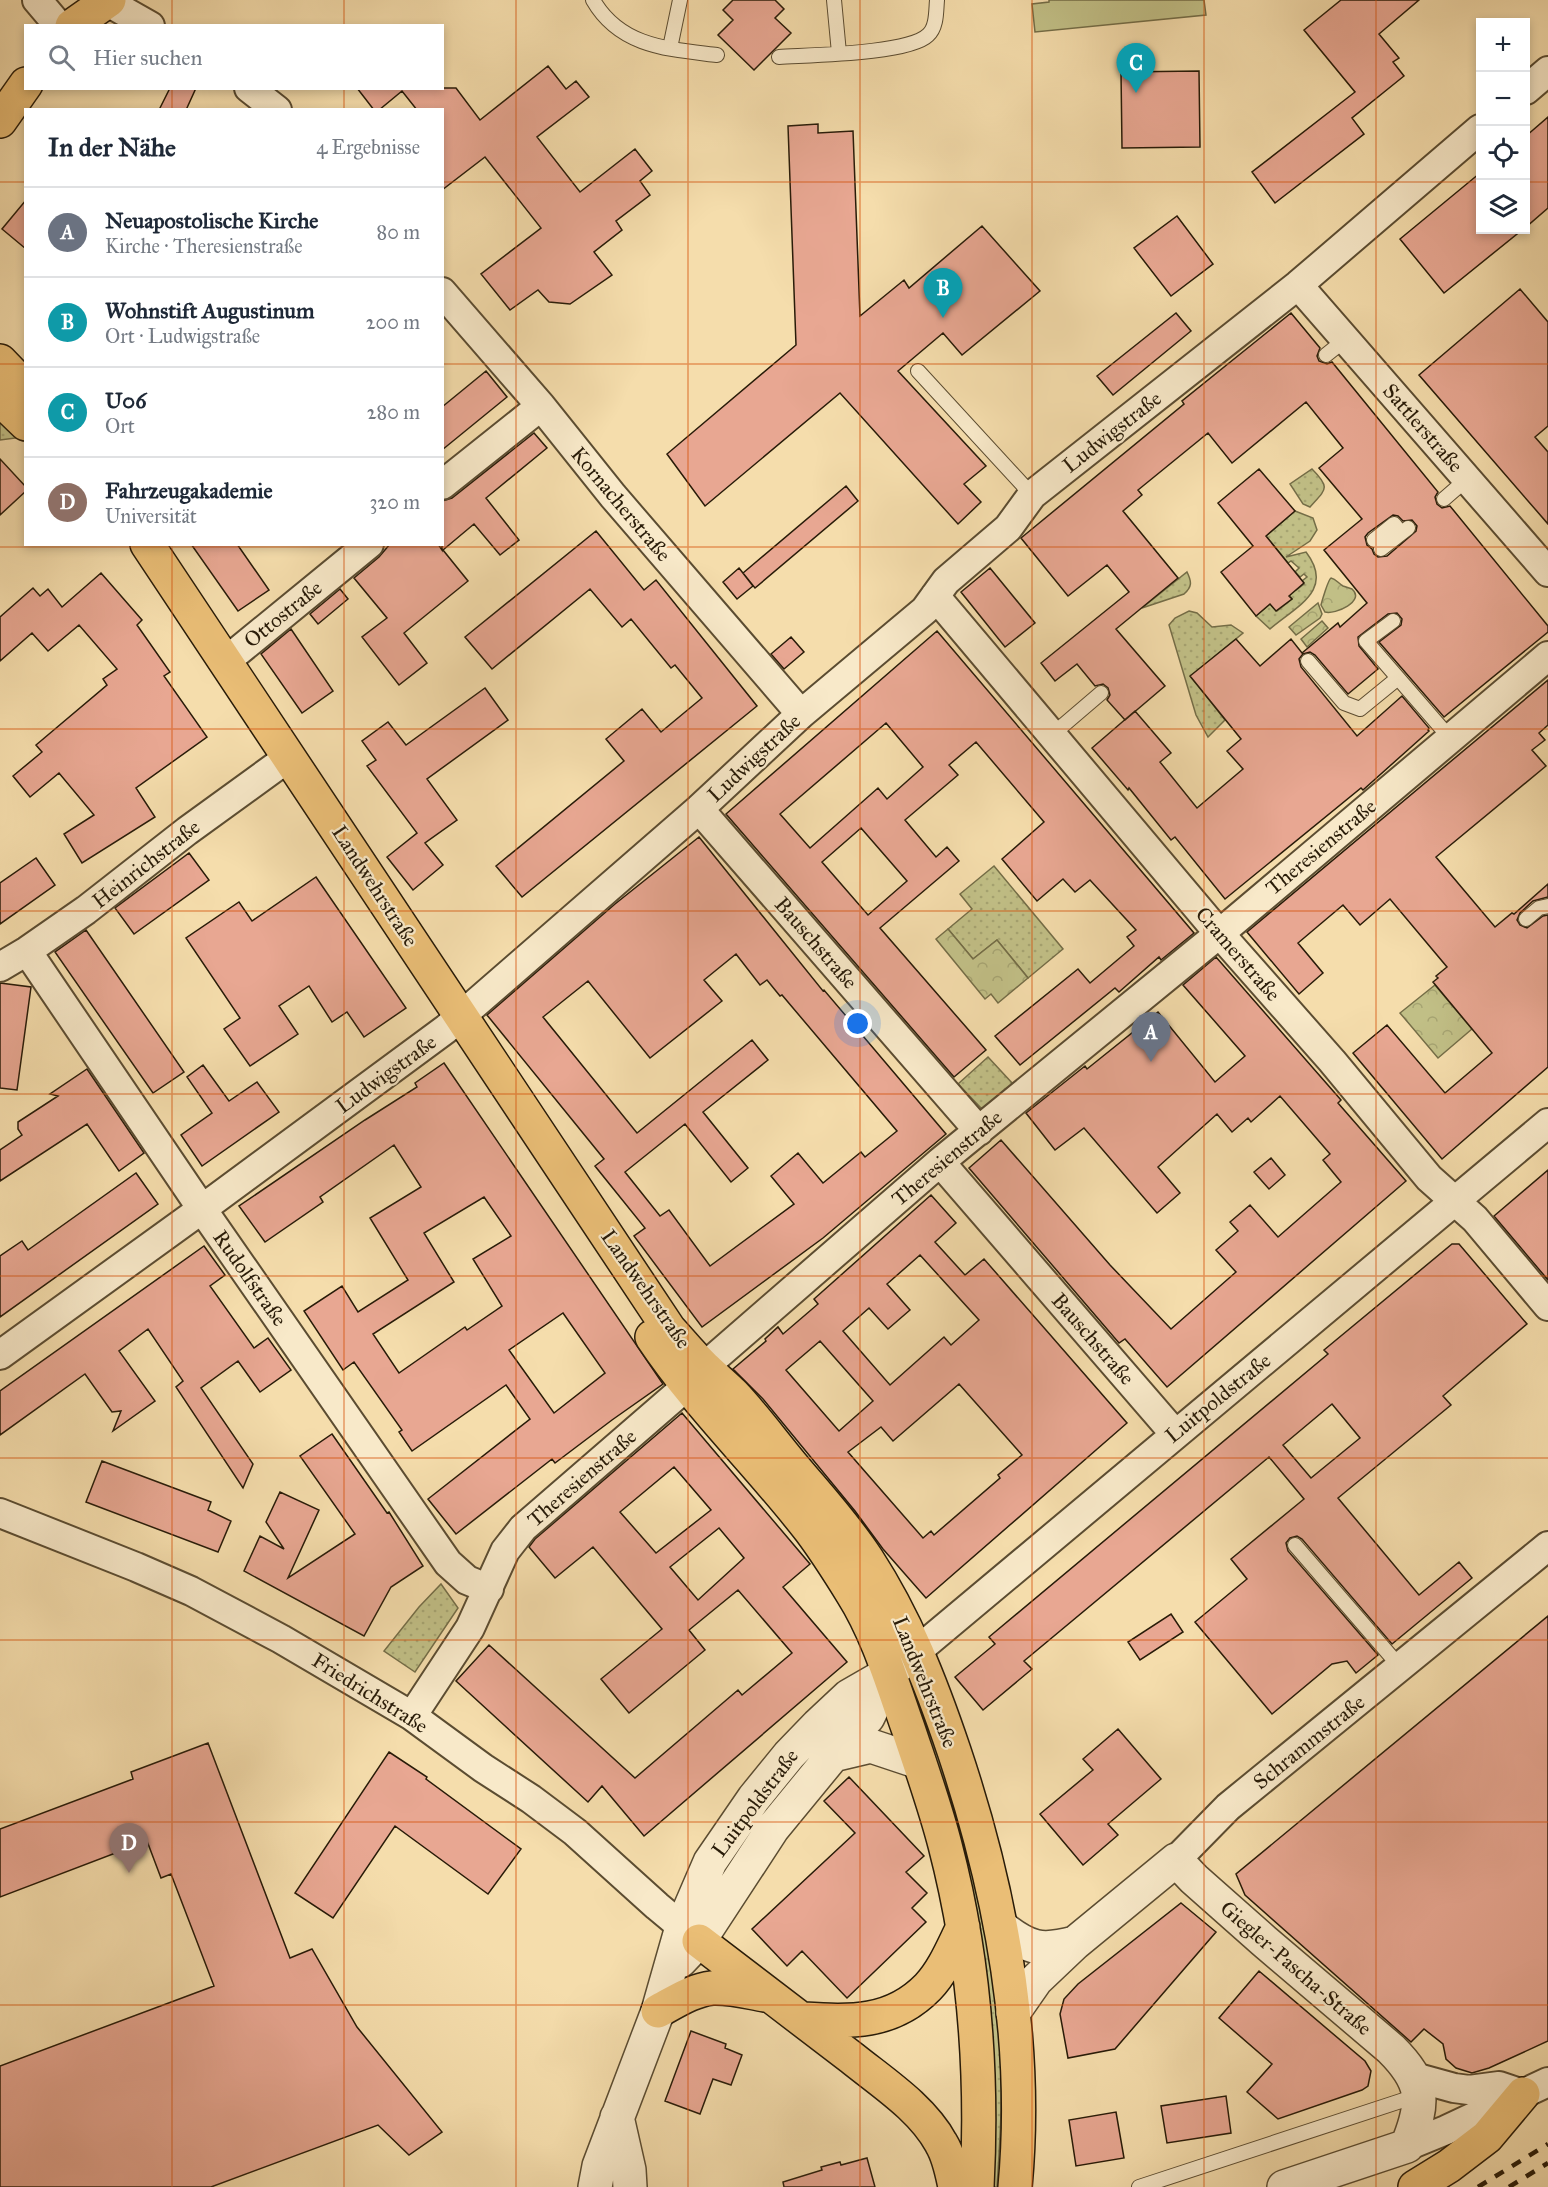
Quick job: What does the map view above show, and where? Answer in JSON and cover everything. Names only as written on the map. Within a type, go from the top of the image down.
[{"type":"main road","points":[[66,24],[72,0]]},
{"type":"main road","points":[[75,24],[109,1]]},
{"type":"main road","points":[[0,121],[24,87]]},
{"type":"main road","points":[[0,361],[24,386]]},
{"type":"main road","points":[[0,399],[24,422]]},
{"type":"main road","name":"Landwehrstraße","points":[[124,546],[283,762],[453,1022],[650,1334],[695,1377],[810,1531],[854,1596],[889,1673],[919,1762],[945,1847],[963,1927],[973,1993],[976,2035],[980,2137],[977,2187]]},
{"type":"main road","name":"Landwehrstraße","points":[[148,546],[226,661],[283,762]]},
{"type":"main road","name":"Landwehrstraße","points":[[695,1377],[734,1395],[848,1533],[884,1587],[905,1624],[936,1698],[966,1788],[1009,1967],[1017,2071],[1015,2187]]},
{"type":"main road","points":[[803,2019],[845,2022],[873,2018],[903,2006],[928,1987],[944,1966],[963,1927]]},
{"type":"main road","points":[[690,1934],[769,1996],[803,2019],[898,2095],[926,2122],[942,2144],[955,2187]]},
{"type":"main road","points":[[658,2011],[688,1996],[712,1988],[736,1989],[769,1996]]},
{"type":"main road","points":[[1415,2187],[1449,2166],[1487,2137],[1536,2088]]},
{"type":"street","points":[[37,0],[57,24]]},
{"type":"street","points":[[109,1],[147,24]]},
{"type":"street","points":[[1530,87],[1548,71]]},
{"type":"street","points":[[252,90],[274,108]]},
{"type":"street","name":"Ludwigstraße","points":[[0,1355],[202,1209],[453,1022],[699,809],[801,714],[925,610],[946,581],[1008,528],[1032,495],[1298,285],[1476,132]]},
{"type":"street","name":"Sattlerstraße","points":[[1298,285],[1336,347],[1467,479],[1548,572]]},
{"type":"street","name":"Kornacherstraße","points":[[444,294],[541,406],[613,496],[801,714]]},
{"type":"street","points":[[444,483],[541,406]]},
{"type":"street","name":"Ottostraße","points":[[226,661],[367,546]]},
{"type":"street","name":"Cramerstraße","points":[[935,596],[1429,1178],[1475,1219],[1548,1306]]},
{"type":"street","name":"Theresienstraße","points":[[412,1716],[470,1628],[505,1551],[523,1528],[940,1162],[1219,933],[1548,656]]},
{"type":"street","name":"Heinrichstraße","points":[[0,967],[86,910],[187,831],[283,762]]},
{"type":"street","name":"Bauschstraße","points":[[699,809],[979,1131]]},
{"type":"street","name":"Rudolfstraße","points":[[27,951],[202,1209],[448,1563],[467,1580],[489,1589]]},
{"type":"street","name":"Luitpoldstraße","points":[[690,1934],[710,1862],[754,1798],[789,1755],[849,1696],[889,1673],[917,1651],[1548,1123]]},
{"type":"street","name":"Bauschstraße","points":[[940,1162],[1174,1434]]},
{"type":"street","name":"Friedrichstraße","points":[[5,1516],[191,1591],[281,1639],[412,1716],[575,1832],[690,1934]]},
{"type":"street","name":"Schrammstraße","points":[[1014,2013],[1036,1980],[1075,1943],[1176,1860],[1228,1807],[1548,1546]]},
{"type":"street","name":"Luitpoldstraße","points":[[595,2187],[599,2166],[671,1971],[690,1934],[773,1828],[833,1755],[868,1717],[889,1673]]},
{"type":"street","points":[[833,1755],[871,1746],[919,1762]]},
{"type":"street","name":"Giegler-Pascha-Straße","points":[[1176,1860],[1264,1941],[1391,2049],[1406,2064],[1417,2086]]},
{"type":"street","name":"Schrammstraße","points":[[1001,1927],[1032,1946],[1052,1949],[1075,1943]]},
{"type":"street","points":[[1407,2146],[1418,2120],[1417,2086],[1469,2090],[1499,2086],[1536,2088]]},
{"type":"street","points":[[1284,2187],[1407,2146],[1536,2088]]},
{"type":"street","points":[[617,2117],[629,2170],[630,2187]]},
{"type":"lane","points":[[593,0],[605,19],[623,34],[646,44],[717,55]]},
{"type":"lane","points":[[670,48],[680,0]]},
{"type":"lane","points":[[834,0],[839,53]]},
{"type":"lane","points":[[779,57],[907,46],[920,41],[930,33],[936,18],[937,0]]},
{"type":"lane","points":[[918,371],[1032,495]]},
{"type":"lane","points":[[1443,499],[1467,479]]},
{"type":"lane","points":[[1378,544],[1394,524],[1405,530]]},
{"type":"lane","points":[[1393,621],[1366,641],[1450,738]]},
{"type":"lane","points":[[1308,662],[1344,704],[1360,709],[1398,678]]},
{"type":"lane","points":[[1053,734],[1101,693]]},
{"type":"lane","points":[[1526,919],[1539,908],[1548,906]]},
{"type":"lane","points":[[1295,1545],[1401,1668]]},
{"type":"lane","points":[[1139,2187],[1417,2086]]},
{"type":"green space","points":[[1049,0],[1204,0],[1206,15],[1035,32],[1032,4],[1049,2]]},
{"type":"green space","points":[[0,415],[23,437],[0,440]]},
{"type":"green space","points":[[1312,469],[1322,480],[1324,488],[1310,507],[1303,504],[1290,484]]},
{"type":"green space","points":[[1295,511],[1313,518],[1317,530],[1310,541],[1286,557],[1306,552],[1314,565],[1316,577],[1314,587],[1301,605],[1270,629],[1256,616],[1270,604],[1277,611],[1292,599],[1288,593],[1304,584],[1302,581],[1307,577],[1304,574],[1300,577],[1295,572],[1299,568],[1291,561],[1288,563],[1266,536]]},
{"type":"green space","points":[[1187,572],[1190,584],[1184,594],[1142,608]]},
{"type":"green space","points":[[1331,578],[1352,589],[1355,598],[1342,609],[1325,612],[1321,605]]},
{"type":"green space","points":[[1318,603],[1322,614],[1320,618],[1296,635],[1289,627]]},
{"type":"green space","points":[[1189,611],[1197,613],[1212,627],[1231,625],[1243,633],[1191,676],[1225,720],[1208,737],[1196,715],[1169,625],[1175,618]]},
{"type":"green space","points":[[1322,621],[1328,628],[1307,647],[1301,639]]},
{"type":"green space","points":[[994,866],[1063,949],[1028,978],[997,940],[973,959],[948,929],[972,909],[960,894]]},
{"type":"green space","points":[[948,929],[973,959],[997,940],[1028,978],[998,1003],[991,994],[985,999],[936,939]]},
{"type":"green space","points":[[1435,985],[1472,1029],[1438,1058],[1400,1013]]},
{"type":"green space","points":[[988,1057],[1013,1084],[985,1108],[981,1108],[958,1084]]},
{"type":"green space","points":[[441,1584],[458,1608],[415,1672],[384,1651],[419,1607]]},
{"type":"green space","points":[[924,1712],[962,1836],[983,1921],[990,1963],[1001,2067],[997,2187],[987,2187],[917,1715]]},
{"type":"building","points":[[733,0],[775,0],[784,9],[775,18],[791,33],[754,70],[718,35],[733,20],[723,10]]},
{"type":"building","points":[[1341,0],[1419,0],[1379,34],[1399,58],[1393,62],[1404,76],[1352,118],[1364,134],[1275,203],[1252,172],[1355,92],[1304,30]]},
{"type":"building","points":[[548,66],[566,89],[576,81],[589,97],[537,137],[580,192],[635,149],[652,171],[640,181],[650,195],[616,221],[622,230],[594,252],[612,275],[570,304],[549,302],[538,290],[510,310],[481,274],[541,228],[485,157],[444,188],[444,108],[415,108],[402,91],[381,108],[372,108],[359,90],[456,88],[480,120]]},
{"type":"building","points":[[1199,71],[1200,147],[1122,148],[1121,72]]},
{"type":"building","points":[[169,90],[195,90],[187,108],[160,108]]},
{"type":"building","points":[[1548,117],[1548,208],[1530,224],[1530,180],[1530,133]]},
{"type":"building","points":[[818,124],[818,133],[853,131],[860,316],[904,280],[909,288],[982,226],[1040,291],[962,355],[943,333],[898,371],[986,466],[964,484],[981,502],[958,524],[840,393],[705,506],[667,454],[796,345],[788,126]]},
{"type":"building","points":[[1476,176],[1476,234],[1517,234],[1444,293],[1400,239]]},
{"type":"building","points":[[24,202],[24,247],[2,229]]},
{"type":"building","points":[[1177,216],[1213,264],[1171,296],[1134,248]]},
{"type":"building","points":[[1520,289],[1548,322],[1548,426],[1535,437],[1548,452],[1548,524],[1419,375]]},
{"type":"building","points":[[1176,313],[1191,331],[1113,395],[1097,376]]},
{"type":"building","points":[[1291,313],[1320,348],[1317,356],[1319,361],[1327,364],[1332,362],[1438,492],[1435,497],[1437,504],[1442,508],[1450,506],[1548,626],[1548,632],[1444,717],[1379,642],[1401,625],[1402,619],[1397,613],[1388,614],[1358,637],[1359,646],[1378,669],[1348,694],[1315,655],[1310,652],[1303,654],[1299,659],[1301,667],[1357,736],[1402,696],[1429,728],[1429,731],[1363,790],[1361,788],[1225,899],[1175,837],[1171,840],[1129,788],[1128,790],[1092,748],[1125,720],[1107,700],[1110,695],[1108,688],[1103,684],[1095,686],[1077,664],[1055,681],[1041,663],[1129,592],[1107,565],[1068,596],[1021,538],[1184,404],[1182,401]],"holes":[[[1306,402],[1343,448],[1319,468],[1362,519],[1324,550],[1367,603],[1340,627],[1338,623],[1302,653],[1291,639],[1260,666],[1236,639],[1190,676],[1241,739],[1227,751],[1243,769],[1197,808],[1160,762],[1171,753],[1135,711],[1165,686],[1116,629],[1178,578],[1123,511],[1142,495],[1138,490],[1208,433],[1232,463]],[[1393,515],[1403,521],[1412,520],[1417,526],[1416,531],[1387,556],[1378,557],[1367,545],[1365,537]]]},
{"type":"building","points":[[486,371],[507,397],[444,448],[444,405]]},
{"type":"building","points":[[534,433],[547,448],[486,498],[519,540],[500,555],[474,524],[443,550],[468,581],[404,633],[427,663],[399,685],[362,637],[387,618],[354,578],[388,546],[439,546],[442,550],[444,546],[444,500],[452,498]]},
{"type":"building","points":[[0,459],[24,485],[24,493],[0,515]]},
{"type":"building","points":[[1259,469],[1295,511],[1266,536],[1304,583],[1289,596],[1292,599],[1276,611],[1270,604],[1256,616],[1221,572],[1253,546],[1218,503]]},
{"type":"building","points":[[846,486],[858,501],[755,588],[743,573]]},
{"type":"building","points":[[596,531],[644,590],[656,580],[757,706],[522,897],[496,866],[624,761],[606,739],[642,709],[661,732],[702,698],[675,665],[671,668],[631,619],[622,627],[590,589],[492,669],[465,637]]},
{"type":"building","points":[[192,546],[238,546],[269,590],[238,611]]},
{"type":"building","points":[[739,568],[753,586],[737,599],[723,582]]},
{"type":"building","points":[[990,568],[1035,623],[1005,647],[961,592]]},
{"type":"building","points":[[101,573],[142,620],[137,625],[170,672],[164,676],[207,737],[136,788],[155,817],[82,863],[64,834],[94,815],[59,773],[30,797],[13,776],[42,752],[36,745],[107,685],[103,679],[117,669],[79,625],[48,651],[32,633],[0,661],[0,617],[33,588],[40,596],[48,589],[62,607]]},
{"type":"building","points":[[340,589],[348,599],[318,624],[310,614]]},
{"type":"building","points":[[291,629],[333,691],[302,713],[261,654]]},
{"type":"building","points":[[937,631],[1194,933],[1161,960],[1159,957],[1119,992],[1115,988],[1020,1065],[995,1036],[1078,969],[1090,983],[1134,946],[1127,937],[1136,930],[1090,880],[1075,892],[1063,879],[1037,901],[1002,859],[1044,822],[976,742],[949,765],[958,775],[905,820],[936,857],[947,847],[959,861],[880,928],[986,1050],[954,1077],[726,814]],"holes":[[[886,723],[923,767],[887,799],[878,788],[810,848],[780,814]],[[861,828],[907,881],[868,915],[822,862]]]},
{"type":"building","points":[[791,637],[804,652],[784,669],[771,654]]},
{"type":"building","points":[[1548,680],[1548,725],[1539,733],[1545,740],[1532,750],[1546,766],[1436,857],[1495,927],[1512,913],[1514,914],[1548,884],[1548,897],[1533,901],[1520,913],[1517,920],[1520,925],[1527,928],[1548,915],[1548,1067],[1442,1159],[1353,1053],[1387,1025],[1445,1093],[1492,1053],[1433,982],[1438,978],[1436,976],[1447,967],[1390,899],[1360,925],[1343,905],[1298,943],[1323,973],[1299,994],[1247,932]]},
{"type":"building","points":[[485,688],[508,720],[427,779],[457,820],[425,843],[443,865],[413,890],[387,857],[417,833],[367,766],[376,760],[362,741],[388,722],[406,745]]},
{"type":"building","points":[[699,837],[823,991],[946,1134],[823,1238],[702,1327],[634,1236],[645,1228],[595,1166],[604,1159],[487,1015],[615,904]],"holes":[[[736,954],[760,985],[767,980],[780,996],[782,995],[897,1131],[865,1157],[861,1152],[823,1183],[798,1153],[771,1176],[794,1204],[710,1266],[669,1210],[660,1216],[625,1172],[685,1124],[731,1182],[748,1168],[703,1112],[768,1060],[752,1040],[637,1133],[543,1017],[588,981],[650,1058],[722,1001],[704,980]]]},
{"type":"building","points":[[189,853],[209,880],[134,934],[115,908]]},
{"type":"building","points":[[36,858],[55,885],[0,924],[0,883]]},
{"type":"building","points":[[316,877],[406,1008],[364,1037],[347,1012],[332,1022],[309,986],[279,1006],[298,1034],[250,1066],[224,1029],[240,1018],[186,938],[239,902],[252,921]]},
{"type":"building","points":[[86,930],[184,1072],[153,1093],[55,952]]},
{"type":"building","points":[[1216,957],[1341,1100],[1338,1103],[1406,1181],[1167,1387],[1125,1339],[1119,1343],[969,1168],[1001,1140],[1110,1265],[1171,1329],[1236,1272],[1216,1250],[1238,1231],[1230,1222],[1250,1205],[1278,1237],[1341,1182],[1323,1160],[1330,1154],[1280,1096],[1251,1122],[1248,1118],[1232,1132],[1217,1114],[1158,1167],[1180,1193],[1157,1213],[1084,1128],[1055,1150],[1026,1113],[1085,1066],[1087,1069],[1158,1012],[1215,1082],[1245,1056],[1183,985]]},
{"type":"building","points":[[0,983],[31,987],[17,1090],[0,1088]]},
{"type":"building","points":[[444,1063],[663,1384],[555,1463],[552,1459],[456,1534],[428,1499],[530,1419],[506,1385],[412,1451],[399,1432],[402,1430],[354,1362],[343,1370],[304,1311],[342,1286],[358,1312],[408,1280],[370,1218],[421,1187],[394,1145],[320,1197],[323,1202],[265,1242],[239,1206],[417,1087],[415,1083]],"holes":[[[484,1197],[511,1236],[473,1259],[502,1306],[467,1330],[465,1327],[399,1373],[373,1334],[454,1282],[424,1233]],[[563,1313],[605,1373],[554,1413],[509,1350]]]},
{"type":"building","points":[[203,1065],[229,1101],[257,1082],[279,1112],[202,1166],[181,1135],[212,1113],[187,1077]]},
{"type":"building","points":[[87,1069],[144,1153],[119,1171],[87,1124],[0,1181],[0,1150],[22,1135],[18,1129],[18,1122],[58,1096],[50,1094]]},
{"type":"building","points":[[1271,1158],[1285,1175],[1269,1189],[1254,1172]]},
{"type":"building","points":[[1548,1170],[1548,1280],[1494,1216]]},
{"type":"building","points":[[136,1173],[158,1204],[0,1317],[0,1256],[22,1241],[28,1250]]},
{"type":"building","points":[[931,1195],[956,1223],[935,1242],[965,1275],[984,1259],[1127,1423],[926,1598],[883,1549],[855,1511],[763,1399],[733,1369],[766,1341],[765,1339],[778,1327],[783,1334],[818,1304],[814,1299]],"holes":[[[920,1255],[979,1320],[951,1345],[944,1337],[890,1385],[843,1331],[869,1308],[888,1329],[910,1310],[887,1284]],[[820,1341],[873,1401],[839,1431],[786,1370]],[[959,1384],[1022,1455],[998,1475],[1000,1478],[934,1535],[931,1531],[923,1538],[848,1452],[881,1427],[893,1441]]]},
{"type":"building","points":[[1452,1244],[1459,1244],[1527,1324],[1443,1396],[1451,1405],[1338,1498],[1419,1595],[1459,1562],[1472,1578],[1392,1644],[1302,1539],[1297,1536],[1290,1538],[1286,1543],[1288,1551],[1378,1655],[1356,1673],[1347,1661],[1332,1664],[1272,1714],[1195,1622],[1247,1579],[1231,1559],[1304,1499],[1269,1457],[1024,1661],[1032,1669],[983,1710],[955,1677],[995,1644],[989,1637],[1328,1354],[1324,1350]],"holes":[[[1332,1404],[1360,1438],[1311,1478],[1283,1445]]]},
{"type":"building","points":[[204,1246],[225,1275],[210,1286],[254,1348],[268,1338],[291,1370],[260,1392],[238,1361],[201,1388],[253,1464],[243,1488],[176,1387],[183,1381],[148,1329],[119,1351],[155,1401],[113,1431],[121,1411],[112,1412],[85,1374],[0,1435],[0,1391]]},
{"type":"building","points":[[682,1413],[810,1564],[783,1587],[847,1662],[644,1836],[602,1786],[588,1802],[456,1681],[489,1645],[635,1778],[738,1690],[742,1695],[792,1653],[738,1590],[689,1630],[705,1650],[629,1713],[601,1679],[662,1629],[593,1547],[555,1578],[529,1547],[535,1539]],"holes":[[[674,1467],[711,1510],[656,1553],[620,1512]],[[719,1528],[744,1558],[698,1600],[670,1567]]]},
{"type":"building","points":[[332,1434],[387,1513],[389,1512],[423,1566],[391,1587],[364,1636],[244,1571],[260,1536],[284,1549],[266,1522],[280,1492],[319,1510],[288,1578],[355,1534],[300,1456]]},
{"type":"building","points":[[102,1461],[211,1502],[208,1510],[231,1521],[218,1552],[86,1502]]},
{"type":"building","points":[[1171,1614],[1183,1632],[1140,1660],[1128,1642]]},
{"type":"building","points":[[1548,1616],[1548,2041],[1489,2068],[1472,2073],[1456,2068],[1446,2059],[1443,2044],[1424,2029],[1411,2042],[1245,1895],[1236,1874]]},
{"type":"building","points":[[1118,1729],[1161,1779],[1108,1824],[1118,1835],[1083,1865],[1040,1814],[1093,1770],[1083,1759]]},
{"type":"building","points":[[208,1743],[290,1958],[312,1949],[357,2027],[442,2132],[409,2155],[378,2125],[211,2187],[0,2187],[0,2066],[214,1986],[171,1874],[161,1878],[147,1841],[0,1897],[0,1829],[133,1779],[131,1772]]},
{"type":"building","points":[[389,1752],[427,1777],[426,1779],[521,1849],[488,1894],[395,1826],[333,1918],[295,1893]]},
{"type":"building","points":[[849,1777],[924,1856],[906,1872],[927,1893],[912,1908],[926,1922],[847,1998],[802,1951],[787,1966],[752,1929],[855,1833],[824,1801]]},
{"type":"building","points":[[1181,1903],[1216,1932],[1115,2049],[1068,2058],[1060,2014],[1064,1999],[1078,1984]]},
{"type":"building","points":[[1259,1971],[1365,2061],[1371,2071],[1368,2086],[1278,2119],[1247,2092],[1272,2064],[1219,2018]]},
{"type":"building","points":[[691,2031],[726,2044],[725,2048],[742,2055],[731,2085],[713,2079],[700,2114],[665,2101]]},
{"type":"building","points":[[1226,2096],[1231,2133],[1167,2143],[1161,2106]]},
{"type":"building","points":[[1116,2112],[1124,2158],[1076,2166],[1069,2120]]},
{"type":"building","points":[[867,2158],[875,2187],[784,2187],[783,2182],[822,2170],[821,2167],[840,2162],[841,2165]]},
{"type":"railway","points":[[1478,2187],[1548,2144]]},
{"type":"railway","points":[[1509,2187],[1548,2163]]},
{"type":"place","name":"U06","points":[[1136,93]]},
{"type":"place","name":"Wohnstift Augustinum","points":[[943,318]]},
{"type":"place","name":"Neuapostolische Kirche","points":[[1151,1062]]},
{"type":"place","name":"Fahrzeugakademie","points":[[129,1873]]}]
